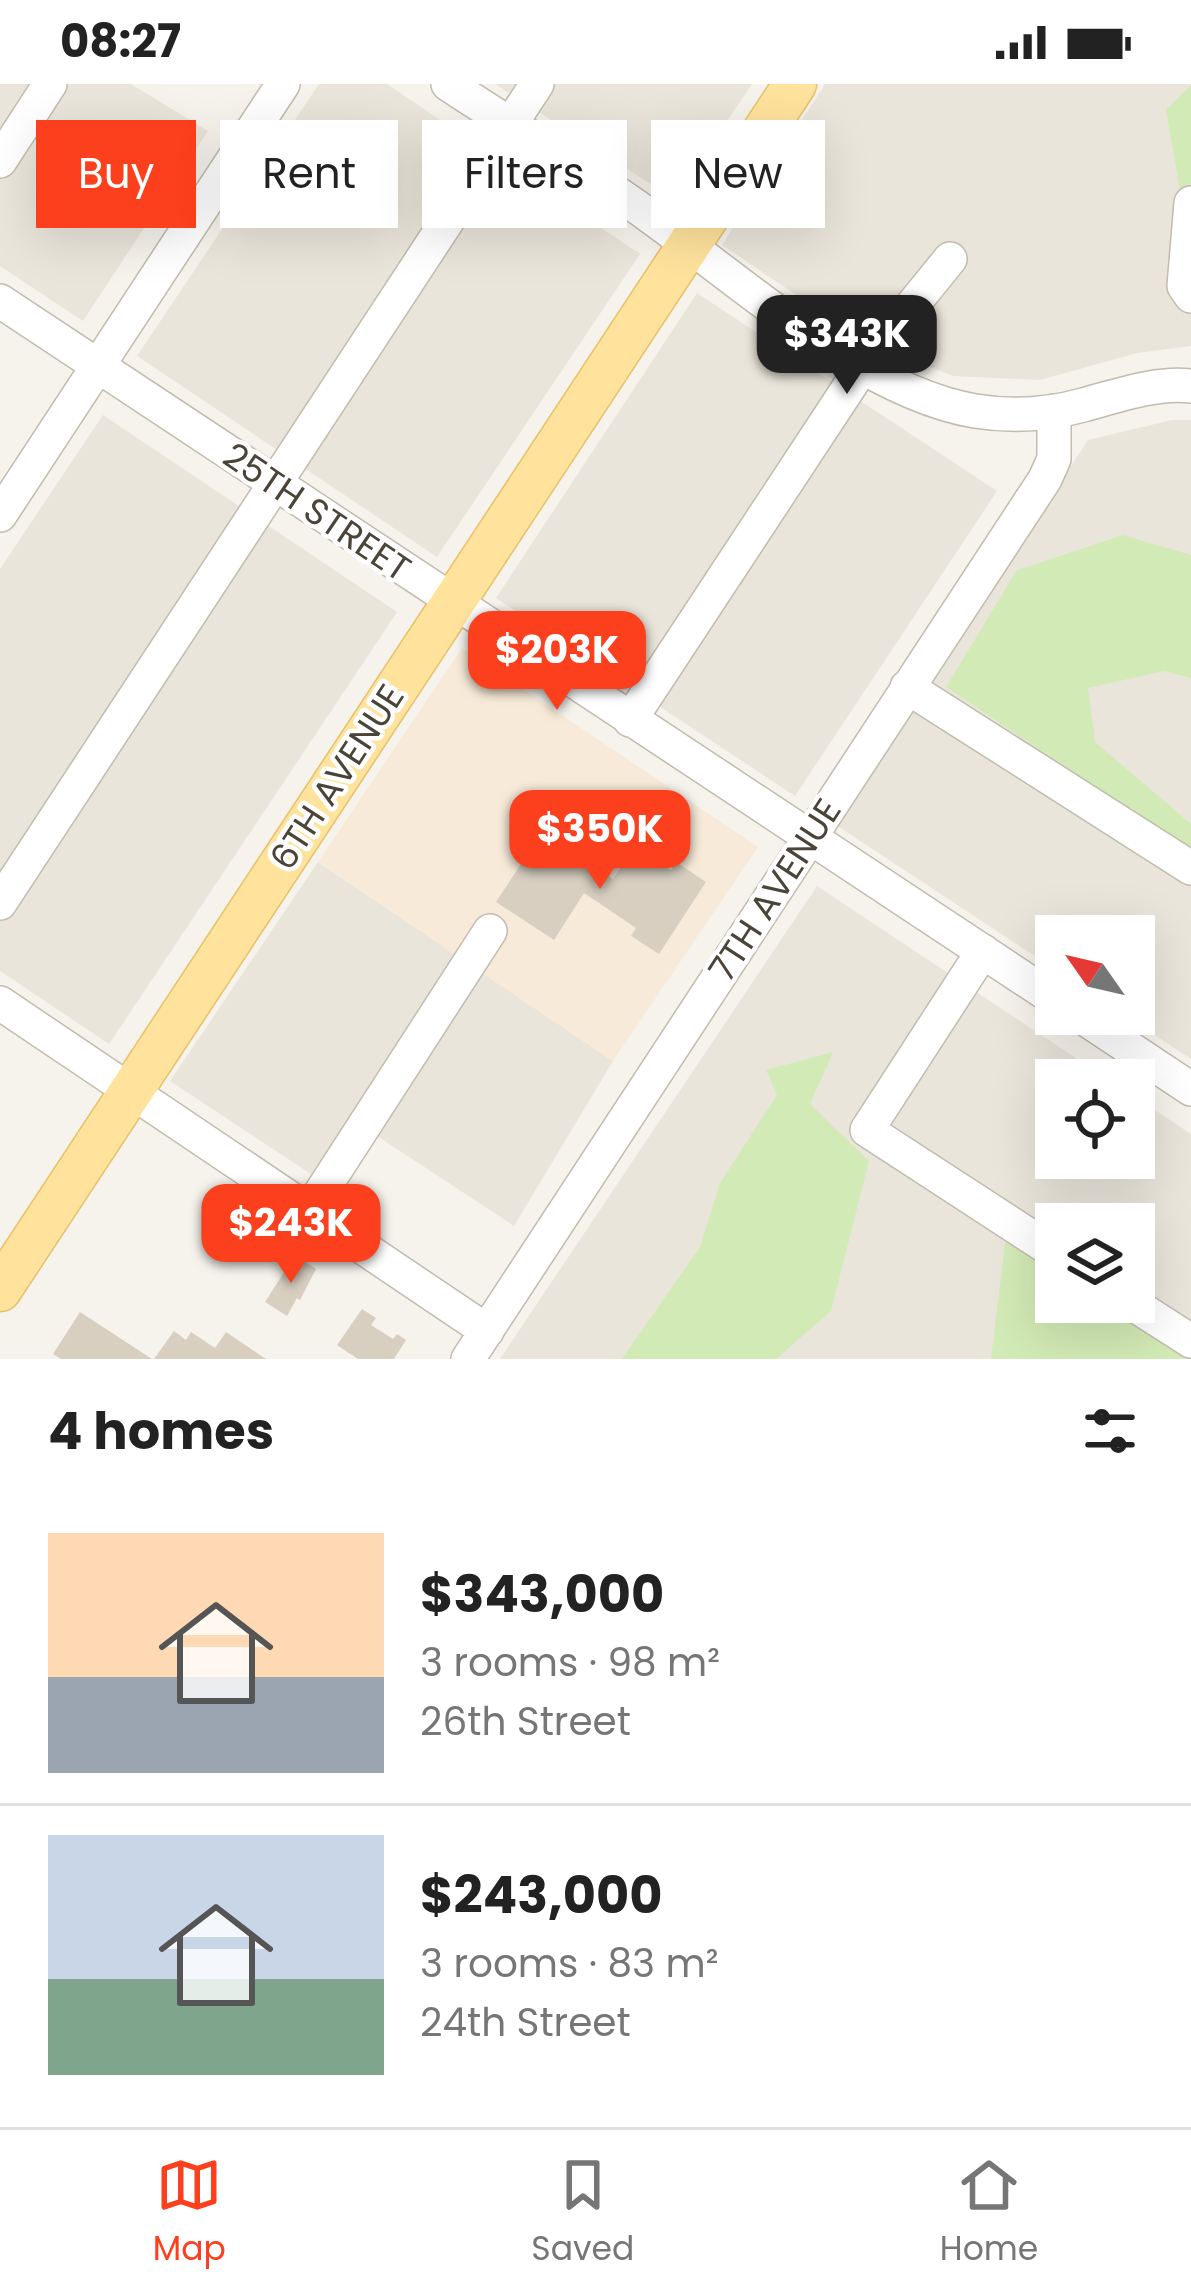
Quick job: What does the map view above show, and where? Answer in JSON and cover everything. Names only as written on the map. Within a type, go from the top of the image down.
[{"type":"main road","name":"6TH AVENUE","points":[[0,1290],[795,84]]},
{"type":"main road","points":[[0,1317],[50,1215]]},
{"type":"street","points":[[0,161],[50,84]]},
{"type":"street","points":[[0,515],[283,84]]},
{"type":"street","points":[[448,84],[502,120]]},
{"type":"street","points":[[512,120],[536,84]]},
{"type":"street","points":[[627,201],[720,272],[862,366],[958,408],[1023,416],[1147,389],[1191,386]]},
{"type":"street","points":[[1191,203],[1184,286],[1191,296]]},
{"type":"street","points":[[0,903],[441,228]]},
{"type":"street","points":[[630,720],[862,366],[950,259]]},
{"type":"street","name":"25TH STREET","points":[[0,301],[1035,986]]},
{"type":"street","name":"7TH AVENUE","points":[[478,1345],[1045,479],[1054,459],[1054,411]]},
{"type":"street","points":[[908,687],[1191,868]]},
{"type":"street","points":[[309,1211],[490,931]]},
{"type":"street","points":[[983,951],[867,1130],[1035,1239]]},
{"type":"street","points":[[0,1003],[309,1211],[478,1345]]},
{"type":"street","points":[[1110,1035],[1191,1089]]},
{"type":"street","points":[[1155,1318],[1191,1341]]},
{"type":"shaded area","points":[[0,84],[131,84],[190,120],[36,120],[36,228],[144,228],[83,321],[0,266]]},
{"type":"shaded area","points":[[319,84],[387,84],[441,120],[422,120],[422,228],[601,228],[640,254],[437,557],[137,356],[223,228],[398,228],[398,120],[295,120]]},
{"type":"shaded area","points":[[495,84],[752,84],[728,120],[651,120],[651,184],[627,169],[627,120],[551,120]]},
{"type":"shaded area","points":[[825,84],[1191,84],[1191,346],[1137,353],[1040,380],[953,376],[863,340],[722,245],[733,228],[825,228],[825,120],[802,120]]},
{"type":"shaded area","points":[[196,124],[208,131],[196,149]]},
{"type":"shaded area","points":[[697,293],[997,491],[795,796],[496,598]]},
{"type":"shaded area","points":[[103,415],[397,612],[109,1044],[0,971],[0,569]]},
{"type":"shaded area","points":[[1172,420],[1191,420],[1191,1059],[1155,1035],[1155,915],[1035,915],[1035,956],[836,825],[1088,440]]},
{"type":"shaded area","points":[[462,648],[758,847],[613,1061],[318,862]]},
{"type":"shaded area","points":[[318,862],[613,1061],[514,1226],[374,1134],[314,1176],[170,1081]]},
{"type":"shaded area","points":[[817,886],[1077,1059],[1035,1059],[1035,1179],[1155,1179],[1155,1110],[1191,1134],[1191,1359],[500,1359]]},
{"type":"green space","points":[[1191,85],[1191,252],[1166,110]]},
{"type":"green space","points":[[1123,535],[1191,555],[1191,678],[1164,671],[1088,688],[1095,742],[1191,824],[1191,850],[946,687],[1017,570]]},
{"type":"green space","points":[[833,1052],[810,1104],[869,1161],[831,1311],[776,1359],[622,1359],[700,1247],[720,1183],[777,1095],[766,1070]]},
{"type":"green space","points":[[1006,1237],[1035,1256],[1035,1323],[1142,1323],[1191,1354],[1191,1359],[991,1359]]},
{"type":"building","points":[[542,832],[613,879],[627,858],[637,865],[645,853],[671,870],[676,862],[706,882],[659,954],[631,936],[636,928],[584,893],[554,940],[496,902]]},
{"type":"building","points":[[295,1255],[316,1269],[287,1316],[265,1302]]},
{"type":"building","points":[[362,1309],[376,1318],[371,1325],[393,1339],[397,1334],[406,1340],[394,1359],[358,1359],[337,1345]]},
{"type":"building","points":[[80,1312],[152,1359],[61,1359],[53,1354]]},
{"type":"building","points":[[174,1331],[186,1340],[191,1332],[215,1348],[226,1332],[266,1359],[154,1359]]}]
